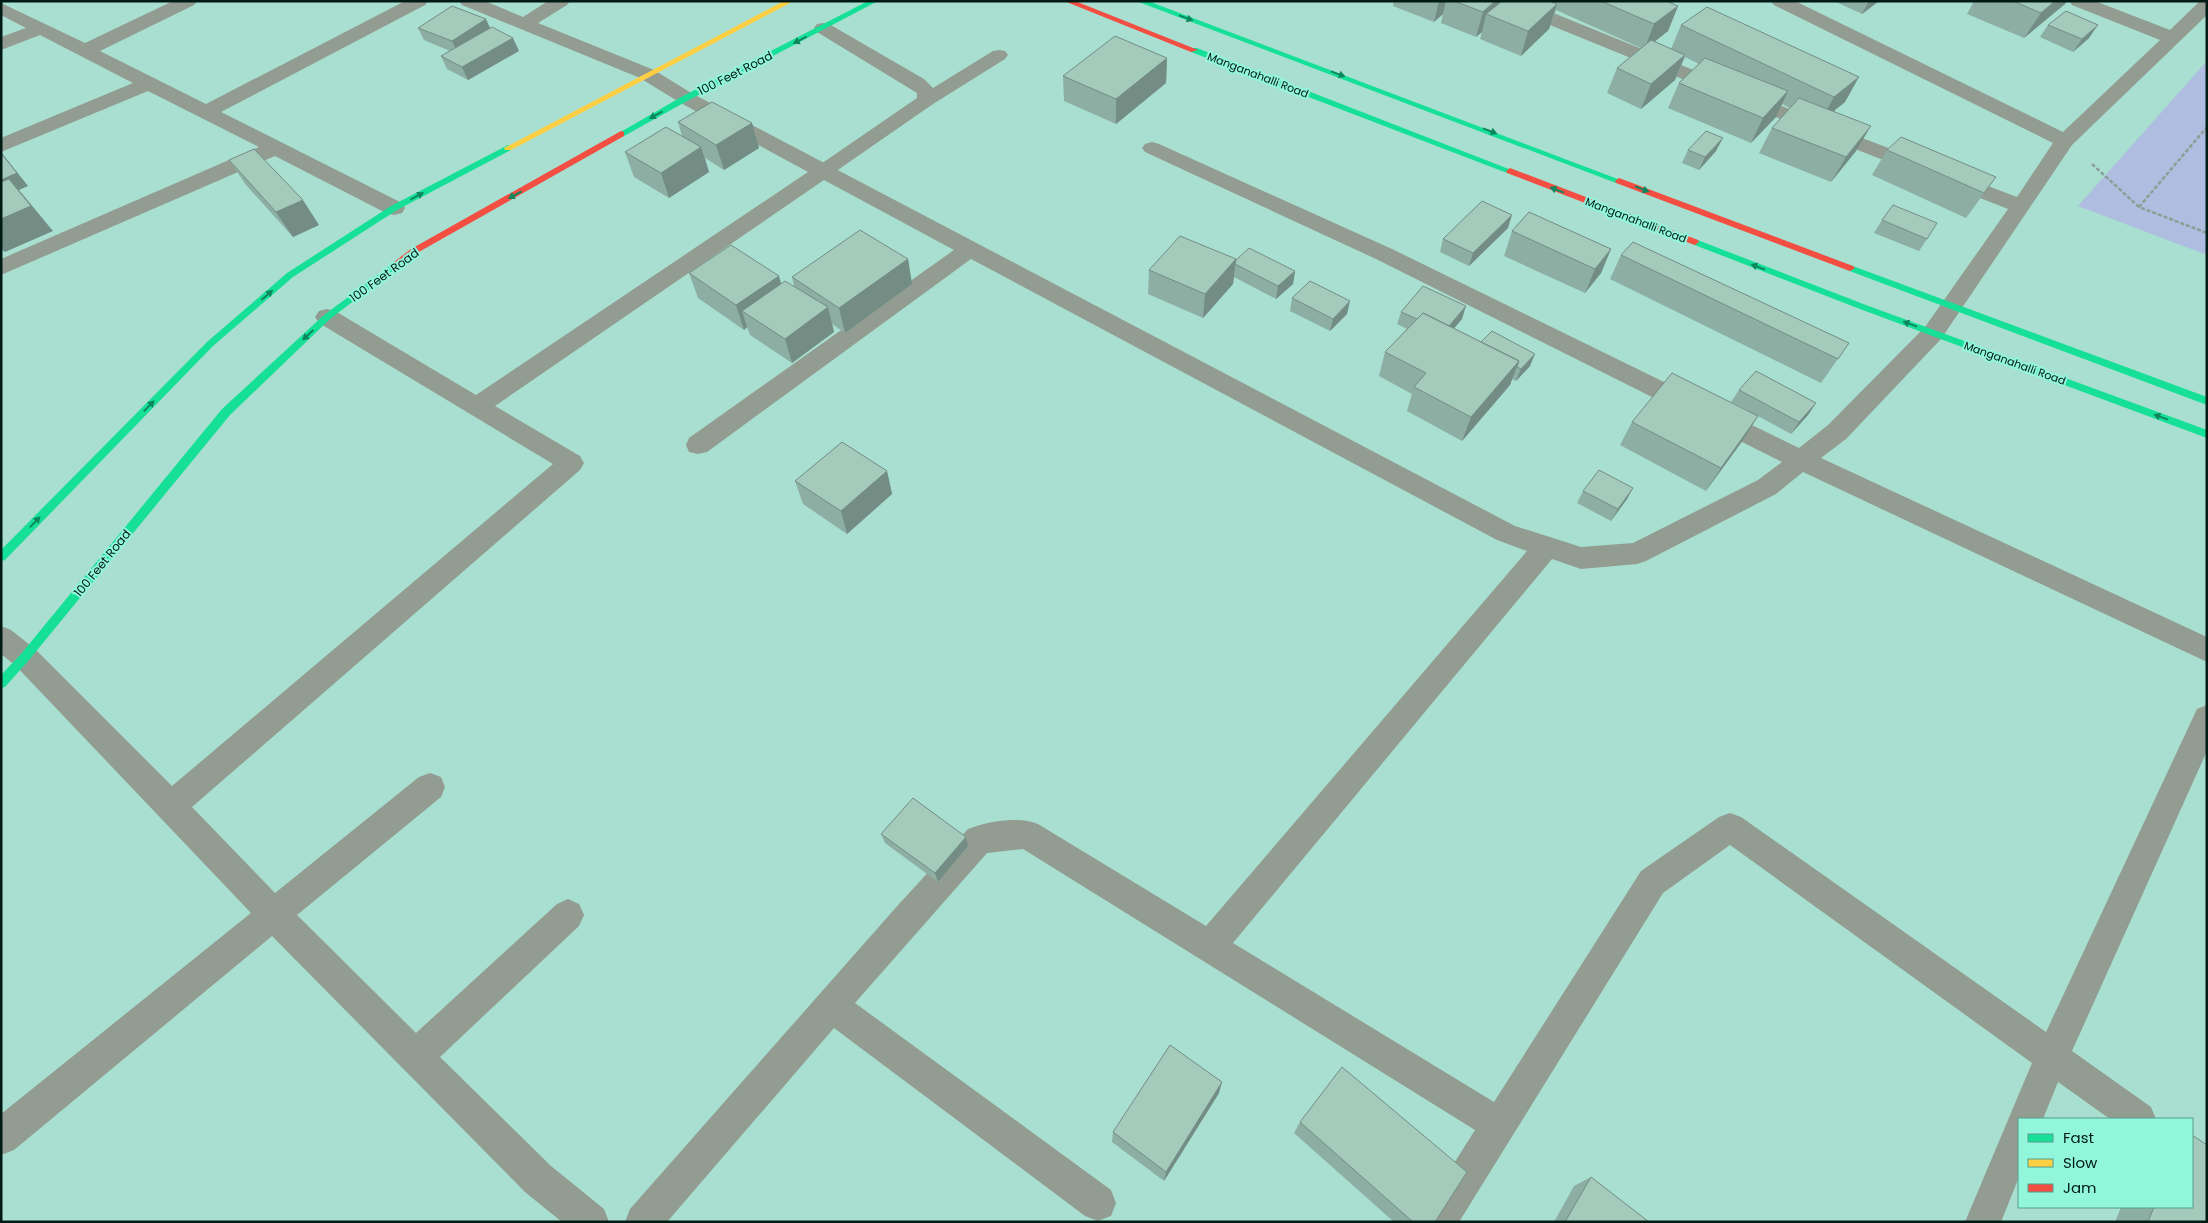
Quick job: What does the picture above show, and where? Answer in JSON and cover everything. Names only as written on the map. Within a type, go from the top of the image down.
[{"type":"main road","points":[[1,557],[210,344],[290,275],[394,208],[647,74],[790,1]]},
{"type":"main road","name":"100 Feet Road","points":[[1,683],[25,657],[226,412],[327,317],[414,251],[686,98],[874,1]]},
{"type":"main road","name":"Manganahalli Road","points":[[1068,1],[1933,333],[2207,434]]},
{"type":"main road","points":[[1140,1],[1443,113],[1952,308],[2207,401]]},
{"type":"street","points":[[86,51],[188,1]]},
{"type":"street","points":[[206,112],[419,1]]},
{"type":"street","points":[[468,1],[647,74],[686,98],[1506,533],[1581,558],[1637,553],[1767,487],[1837,432],[1933,333],[2065,141],[2207,5]]},
{"type":"street","points":[[524,24],[561,1]]},
{"type":"street","points":[[1507,1],[1829,132],[2021,206]]},
{"type":"street","points":[[1780,1],[2065,141]]},
{"type":"street","points":[[2078,1],[2172,38]]},
{"type":"street","points":[[1,8],[394,208]]},
{"type":"street","points":[[1,44],[42,28]]},
{"type":"street","points":[[1,146],[149,83]]},
{"type":"street","points":[[1,268],[276,148]]},
{"type":"street","points":[[1152,148],[1384,254],[1801,460],[2207,650]]},
{"type":"street","points":[[476,407],[824,170]]},
{"type":"street","points":[[698,444],[970,249]]},
{"type":"street","points":[[171,806],[571,463],[327,317]]},
{"type":"street","points":[[1210,946],[1547,546]]},
{"type":"street","points":[[1,638],[25,657],[274,914],[538,1179],[591,1222]]},
{"type":"street","points":[[2026,1118],[2052,1056],[2207,718]]},
{"type":"street","points":[[1,1137],[430,787]]},
{"type":"street","points":[[1438,1222],[1652,882],[1730,827],[2138,1118]]},
{"type":"street","points":[[644,1222],[979,840],[1027,834],[1499,1124]]},
{"type":"street","points":[[415,1057],[568,915]]},
{"type":"street","points":[[832,1006],[1098,1203]]},
{"type":"street","points":[[1983,1222],[2018,1136]]},
{"type":"lane","points":[[823,28],[917,83],[926,91],[926,100]]},
{"type":"lane","points":[[824,170],[926,100],[999,56]]},
{"type":"path","points":[[2139,207],[2207,127]]},
{"type":"path","points":[[2065,141],[2139,207],[2207,233]]},
{"type":"shaded area","points":[[2207,61],[2207,255],[2078,206]]},
{"type":"building","points":[[1454,1],[1495,1],[1483,12]]},
{"type":"building","points":[[1502,1],[1549,1],[1557,4],[1528,31],[1486,14]]},
{"type":"building","points":[[1601,1],[1666,1],[1678,6],[1654,24]]},
{"type":"building","points":[[2013,1],[2055,1],[2041,13]]},
{"type":"building","points":[[452,6],[486,19],[452,41],[418,28]]},
{"type":"building","points":[[1707,7],[1859,77],[1834,97],[1681,25]]},
{"type":"building","points":[[2066,11],[2098,25],[2082,39],[2048,25]]},
{"type":"building","points":[[492,27],[513,38],[462,67],[441,56]]},
{"type":"building","points":[[1115,36],[1167,58],[1116,99],[1063,76]]},
{"type":"building","points":[[1651,40],[1685,55],[1651,84],[1617,68]]},
{"type":"building","points":[[1705,58],[1788,91],[1763,118],[1679,83]]},
{"type":"building","points":[[1799,98],[1871,126],[1846,157],[1772,128]]},
{"type":"building","points":[[712,102],[752,123],[716,145],[678,122]]},
{"type":"building","points":[[666,127],[701,147],[661,173],[625,152]]},
{"type":"building","points":[[1706,131],[1723,138],[1705,157],[1688,150]]},
{"type":"building","points":[[1901,137],[1996,177],[1984,193],[1887,150]]},
{"type":"building","points":[[254,149],[303,200],[276,212],[229,160]]},
{"type":"building","points":[[1,153],[17,173],[1,180]]},
{"type":"building","points":[[9,179],[31,206],[1,219],[1,182]]},
{"type":"building","points":[[1482,201],[1512,215],[1473,253],[1443,239]]},
{"type":"building","points":[[1893,205],[1937,223],[1927,239],[1882,220]]},
{"type":"building","points":[[1529,212],[1611,249],[1595,269],[1512,231]]},
{"type":"building","points":[[860,230],[908,259],[839,308],[792,277]]},
{"type":"building","points":[[1180,236],[1236,259],[1205,294],[1149,270]]},
{"type":"building","points":[[1633,242],[1849,343],[1838,359],[1621,255]]},
{"type":"building","points":[[731,245],[779,276],[736,305],[689,273]]},
{"type":"building","points":[[1249,248],[1295,271],[1278,286],[1235,264],[1236,260]]},
{"type":"building","points":[[785,281],[828,307],[785,339],[742,311]]},
{"type":"building","points":[[1310,281],[1350,301],[1333,319],[1292,298]]},
{"type":"building","points":[[1423,286],[1466,306],[1449,326],[1423,313],[1417,319],[1401,312]]},
{"type":"building","points":[[1423,313],[1519,361],[1471,417],[1414,387],[1426,373],[1385,352]]},
{"type":"building","points":[[1492,331],[1535,354],[1521,369],[1517,367],[1519,361],[1481,342]]},
{"type":"building","points":[[1756,371],[1816,403],[1799,422],[1739,390]]},
{"type":"building","points":[[1672,373],[1758,416],[1721,468],[1632,422]]},
{"type":"building","points":[[842,442],[887,471],[841,511],[795,481]]},
{"type":"building","points":[[1599,470],[1633,488],[1618,509],[1583,491]]},
{"type":"building","points":[[913,798],[966,837],[935,873],[881,834]]},
{"type":"building","points":[[1170,1045],[1222,1082],[1166,1172],[1113,1132]]},
{"type":"building","points":[[1342,1067],[1467,1172],[1435,1222],[1413,1222],[1300,1122]]},
{"type":"building","points":[[2193,1136],[2207,1145],[2207,1222],[2148,1222],[2154,1208],[2193,1208]]},
{"type":"building","points":[[1591,1177],[1649,1222],[1565,1222]]},
{"type":"traffic: fast","points":[[621,134],[686,98],[874,1]]},
{"type":"traffic: fast","points":[[1140,1],[1619,181]]},
{"type":"traffic: fast","points":[[1194,50],[1510,171]]},
{"type":"traffic: fast","points":[[1,557],[210,344],[290,275],[394,208],[508,148]]},
{"type":"traffic: fast","points":[[1695,242],[1863,307],[2207,434]]},
{"type":"traffic: fast","points":[[1,683],[25,657],[226,412],[327,317],[395,265]]},
{"type":"traffic: fast","points":[[1850,268],[2207,401]]},
{"type":"traffic: slow","points":[[508,148],[790,1]]},
{"type":"traffic: jam","points":[[1068,1],[1194,50]]},
{"type":"traffic: jam","points":[[395,265],[414,251],[621,134]]},
{"type":"traffic: jam","points":[[1510,171],[1695,242]]},
{"type":"traffic: jam","points":[[1619,181],[1850,268]]}]
